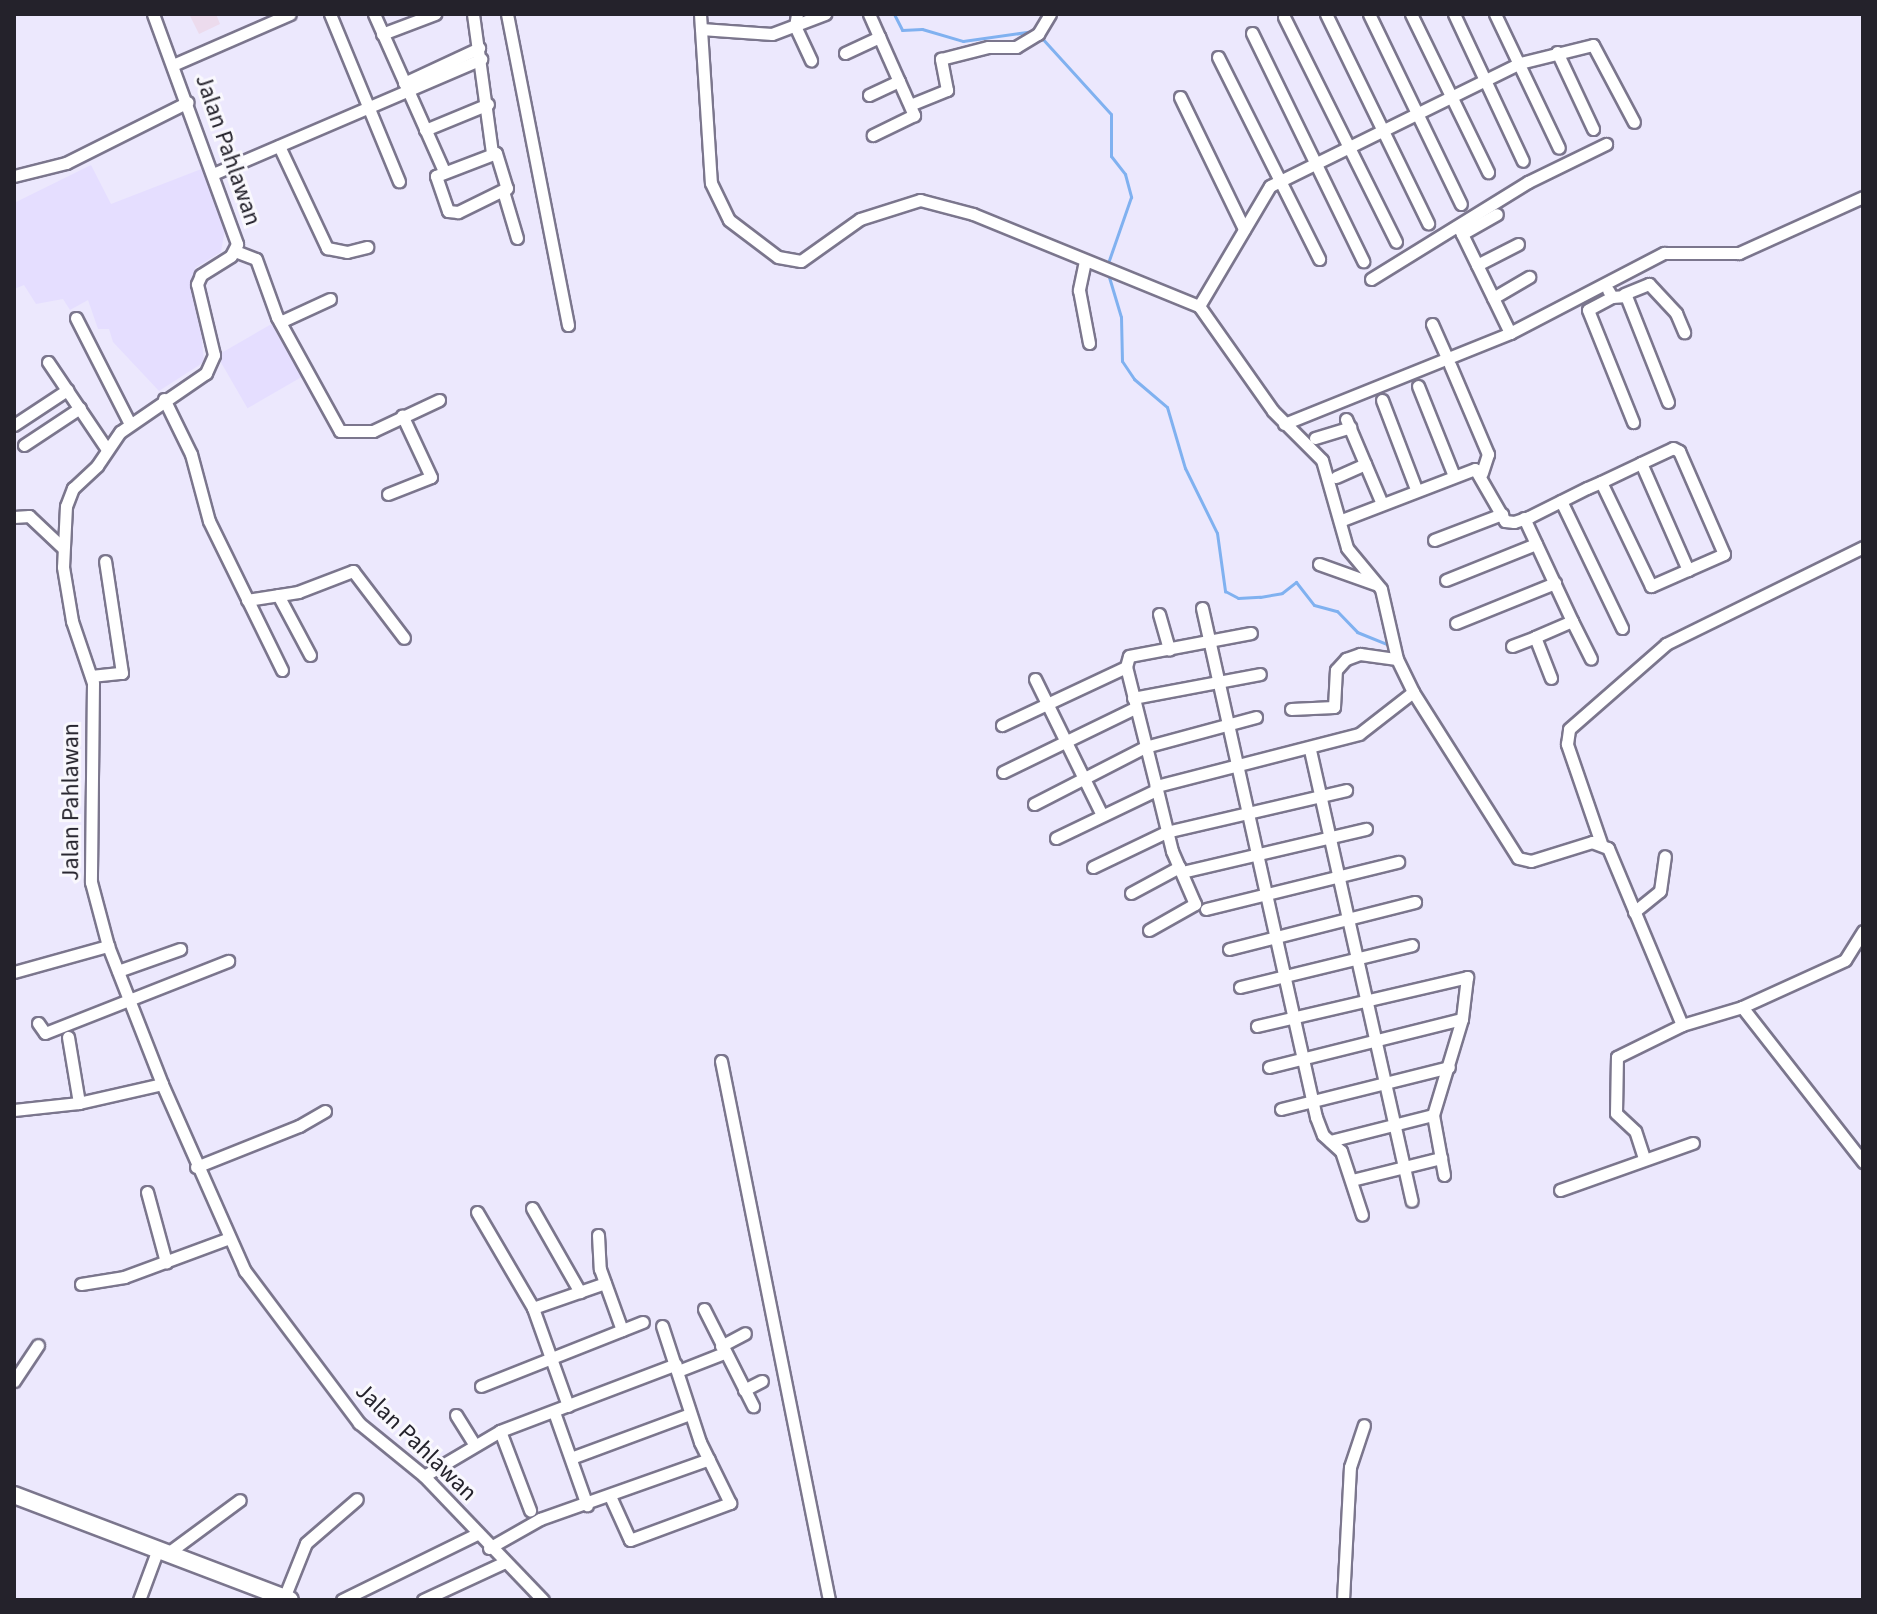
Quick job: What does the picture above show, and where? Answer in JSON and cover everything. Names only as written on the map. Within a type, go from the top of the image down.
[{"type":"main road","points":[[14,1495],[287,1599]]},
{"type":"street","name":"Jalan Pahlawan","points":[[153,14],[175,64],[235,228],[235,251],[201,275],[197,284],[213,362],[206,373],[130,424],[68,495],[63,548],[72,621],[91,676],[95,815],[89,863],[108,946],[227,1239],[265,1303],[350,1412],[424,1476],[503,1563],[543,1600]]},
{"type":"street","points":[[175,64],[289,14]]},
{"type":"street","points":[[330,14],[367,112],[399,181]]},
{"type":"street","points":[[374,14],[443,169]]},
{"type":"street","points":[[382,34],[435,14]]},
{"type":"street","points":[[473,14],[488,104],[492,152],[507,184],[503,191],[458,212],[448,211],[435,179],[443,169],[492,152]]},
{"type":"street","points":[[507,14],[568,325]]},
{"type":"street","points":[[700,14],[711,183],[729,220],[778,257],[801,261],[860,219],[920,200],[973,214],[1199,306],[1284,424],[1322,460],[1342,520],[1347,548],[1378,585],[1397,659],[1413,692],[1518,858],[1531,861],[1601,843]]},
{"type":"street","points":[[701,29],[772,34],[796,20],[825,14]]},
{"type":"street","points":[[869,14],[914,115],[873,135]]},
{"type":"street","points":[[910,105],[947,90],[941,59],[988,47],[1016,47],[1038,34],[1050,14]]},
{"type":"street","points":[[1326,14],[1428,223]]},
{"type":"street","points":[[1369,14],[1461,204]]},
{"type":"street","points":[[1411,14],[1488,172]]},
{"type":"street","points":[[1454,14],[1523,161]]},
{"type":"street","points":[[1495,14],[1559,148]]},
{"type":"street","points":[[1284,17],[1396,242]]},
{"type":"street","points":[[796,20],[811,60]]},
{"type":"street","points":[[1252,33],[1363,261]]},
{"type":"street","points":[[845,53],[879,37]]},
{"type":"street","points":[[1199,306],[1270,186],[1520,63],[1593,45],[1634,122]]},
{"type":"street","points":[[1557,52],[1593,129]]},
{"type":"street","points":[[213,174],[367,112],[405,87],[480,54]]},
{"type":"street","points":[[1218,57],[1319,259]]},
{"type":"street","points":[[869,95],[899,81]]},
{"type":"street","points":[[1180,97],[1244,229]]},
{"type":"street","points":[[14,176],[66,163],[188,102]]},
{"type":"street","points":[[425,130],[488,104]]},
{"type":"street","points":[[1460,230],[1528,182],[1606,144]]},
{"type":"street","points":[[279,146],[327,248],[347,252],[367,247]]},
{"type":"street","points":[[503,191],[517,238]]},
{"type":"street","points":[[1633,422],[1588,310],[1664,253],[1739,253],[1863,197]]},
{"type":"street","points":[[1371,279],[1460,230],[1497,214]]},
{"type":"street","points":[[1460,230],[1510,333]]},
{"type":"street","points":[[1477,265],[1518,244]]},
{"type":"street","points":[[235,251],[256,259],[280,322],[340,431],[373,431],[439,400]]},
{"type":"street","points":[[1085,261],[1079,290],[1089,343]]},
{"type":"street","points":[[1493,298],[1529,277]]},
{"type":"street","points":[[1284,424],[1449,362],[1510,333],[1614,292],[1649,284],[1676,313],[1684,332]]},
{"type":"street","points":[[1614,292],[1668,402]]},
{"type":"street","points":[[280,322],[330,299]]},
{"type":"street","points":[[76,318],[130,424]]},
{"type":"street","points":[[1432,324],[1488,454],[1482,473]]},
{"type":"street","points":[[48,362],[106,448]]},
{"type":"street","points":[[1418,386],[1454,476]]},
{"type":"street","points":[[14,425],[67,390]]},
{"type":"street","points":[[164,399],[191,454],[209,521],[282,670]]},
{"type":"street","points":[[1382,400],[1416,489]]},
{"type":"street","points":[[24,445],[80,408]]},
{"type":"street","points":[[388,494],[431,477],[402,415]]},
{"type":"street","points":[[1315,438],[1348,423],[1382,504]]},
{"type":"street","points":[[1342,520],[1416,489],[1475,469],[1482,473],[1505,521],[1524,518],[1673,448],[1679,451],[1724,545],[1721,557],[1650,585],[1601,482]]},
{"type":"street","points":[[1641,463],[1688,570]]},
{"type":"street","points":[[1336,477],[1365,464]]},
{"type":"street","points":[[1561,501],[1622,628]]},
{"type":"street","points":[[1434,540],[1502,514]]},
{"type":"street","points":[[14,517],[29,516],[63,548]]},
{"type":"street","points":[[1524,518],[1591,659]]},
{"type":"street","points":[[1446,580],[1536,544]]},
{"type":"street","points":[[1682,1025],[1601,843],[1567,744],[1569,729],[1666,644],[1863,547]]},
{"type":"street","points":[[91,676],[122,673],[105,561]]},
{"type":"street","points":[[1319,564],[1378,585]]},
{"type":"street","points":[[247,600],[278,595],[353,571],[404,638]]},
{"type":"street","points":[[1456,623],[1555,583]]},
{"type":"street","points":[[278,595],[310,655]]},
{"type":"street","points":[[1202,608],[1306,1060],[1312,1102],[1320,1130],[1341,1151],[1362,1215]]},
{"type":"street","points":[[1159,614],[1169,650]]},
{"type":"street","points":[[1512,646],[1572,621]]},
{"type":"street","points":[[1149,930],[1195,906],[1166,832],[1126,667],[1129,656],[1251,633]]},
{"type":"street","points":[[1535,637],[1551,678]]},
{"type":"street","points":[[1291,709],[1334,707],[1336,670],[1346,659],[1360,654],[1397,659]]},
{"type":"street","points":[[1002,725],[1126,667]]},
{"type":"street","points":[[1003,772],[1134,703],[1260,674]]},
{"type":"street","points":[[1035,679],[1102,815]]},
{"type":"street","points":[[1056,838],[1156,788],[1310,750],[1359,734],[1413,692]]},
{"type":"street","points":[[1034,804],[1145,747],[1256,717]]},
{"type":"street","points":[[1310,750],[1412,1201]]},
{"type":"street","points":[[1093,867],[1166,832],[1346,790]]},
{"type":"street","points":[[1131,893],[1180,870],[1366,829]]},
{"type":"street","points":[[1634,912],[1660,891],[1665,856]]},
{"type":"street","points":[[1206,909],[1398,862]]},
{"type":"street","points":[[1229,949],[1415,902]]},
{"type":"street","points":[[1644,1158],[1635,1131],[1616,1113],[1617,1057],[1682,1025],[1742,1007],[1845,960],[1863,931]]},
{"type":"street","points":[[1240,987],[1412,945]]},
{"type":"street","points":[[14,972],[108,946]]},
{"type":"street","points":[[118,971],[180,949]]},
{"type":"street","points":[[38,1023],[43,1033],[131,1003],[228,961]]},
{"type":"street","points":[[1257,1026],[1464,976],[1469,981],[1462,1019],[1433,1115],[1444,1175]]},
{"type":"street","points":[[1742,1007],[1863,1162]]},
{"type":"street","points":[[1269,1067],[1376,1043],[1462,1019]]},
{"type":"street","points":[[68,1037],[79,1103]]},
{"type":"street","points":[[721,1061],[829,1600]]},
{"type":"street","points":[[1281,1109],[1449,1067]]},
{"type":"street","points":[[14,1110],[79,1103],[162,1084]]},
{"type":"street","points":[[196,1167],[284,1133],[325,1111]]},
{"type":"street","points":[[1330,1141],[1433,1115]]},
{"type":"street","points":[[1560,1190],[1693,1143]]},
{"type":"street","points":[[1352,1180],[1441,1158]]},
{"type":"street","points":[[147,1192],[166,1262]]},
{"type":"street","points":[[532,1208],[580,1292]]},
{"type":"street","points":[[477,1212],[533,1308],[568,1406]]},
{"type":"street","points":[[598,1235],[605,1283],[622,1330]]},
{"type":"street","points":[[81,1284],[166,1262],[227,1239]]},
{"type":"street","points":[[533,1308],[605,1283]]},
{"type":"street","points":[[704,1309],[753,1406]]},
{"type":"street","points":[[481,1386],[643,1322]]},
{"type":"street","points":[[610,1496],[630,1540],[724,1508],[730,1498],[690,1414],[662,1326]]},
{"type":"street","points":[[424,1476],[500,1431],[677,1368],[723,1349],[745,1333]]},
{"type":"street","points":[[14,1381],[38,1345]]},
{"type":"street","points":[[744,1390],[762,1381]]},
{"type":"street","points":[[554,1412],[587,1505]]},
{"type":"street","points":[[571,1458],[690,1414]]},
{"type":"street","points":[[456,1415],[474,1444]]},
{"type":"street","points":[[1343,1600],[1350,1467],[1364,1425]]},
{"type":"street","points":[[500,1431],[530,1510]]},
{"type":"street","points":[[489,1548],[540,1519],[587,1505],[709,1459]]},
{"type":"street","points":[[287,1599],[306,1543],[357,1499]]},
{"type":"street","points":[[139,1600],[163,1551],[240,1500]]},
{"type":"street","points":[[342,1600],[477,1534]]},
{"type":"street","points":[[423,1600],[503,1563]]},
{"type":"shaded area","points":[[189,14],[216,14],[220,24],[199,34]]},
{"type":"shaded area","points":[[91,165],[111,204],[204,168],[225,229],[221,252],[195,268],[204,362],[159,391],[113,342],[109,329],[98,329],[88,300],[70,310],[63,299],[36,304],[24,285],[14,289],[14,203]]},
{"type":"shaded area","points":[[275,322],[306,375],[247,408],[217,356]]},
{"type":"waterway","points":[[894,14],[902,30],[922,29],[963,41],[1034,31]]},
{"type":"waterway","points":[[1040,36],[1111,114],[1111,156],[1125,174],[1131,197],[1109,260]]},
{"type":"waterway","points":[[1109,277],[1121,317],[1122,361],[1134,379],[1167,407],[1185,468],[1217,533],[1225,591],[1238,598],[1260,597],[1282,593],[1296,582],[1314,605],[1337,611],[1357,632],[1389,645]]}]
